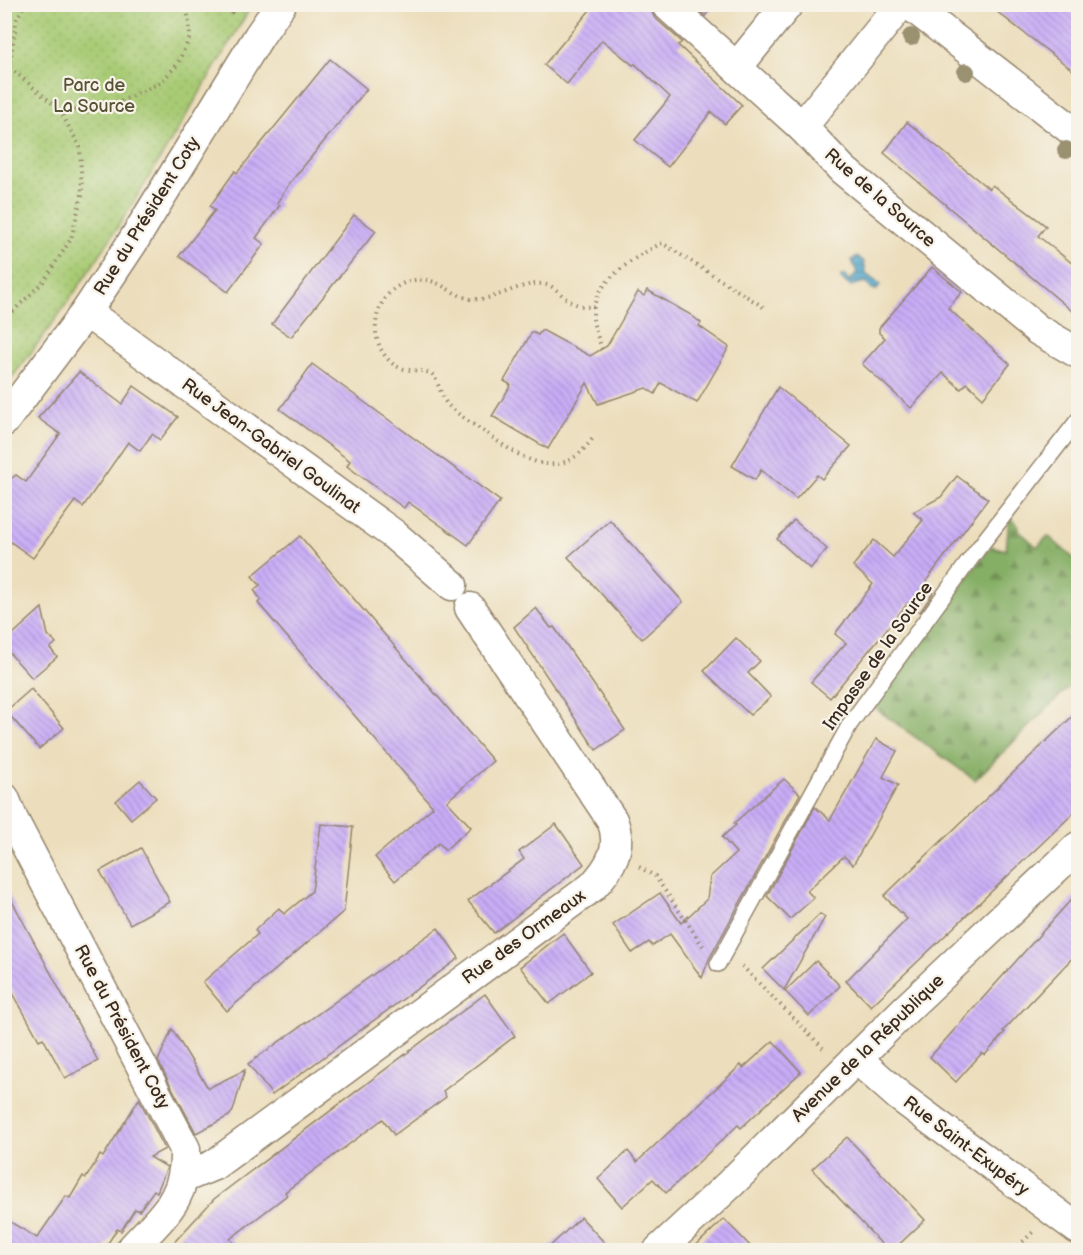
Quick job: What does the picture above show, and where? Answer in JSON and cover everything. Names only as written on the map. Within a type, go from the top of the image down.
[{"type":"street","name":"Rue du Président Coty","points":[[4,421],[86,312],[281,4]]},
{"type":"street","name":"Rue de la Source","points":[[666,4],[802,127],[843,170],[1038,330],[1078,353]]},
{"type":"street","points":[[737,67],[788,4]]},
{"type":"street","points":[[802,127],[901,4]]},
{"type":"street","points":[[909,4],[1078,135]]},
{"type":"street","name":"Rue Jean-Gabriel Goulinat","points":[[86,312],[393,534],[452,585]]},
{"type":"street","points":[[470,608],[612,820],[618,835],[615,854]]},
{"type":"street","name":"Rue du Président Coty","points":[[4,798],[13,820],[185,1149],[185,1177],[177,1196],[131,1251]]},
{"type":"street","name":"Avenue de la République","points":[[659,1251],[847,1067],[1078,847]]},
{"type":"street","name":"Rue des Ormeaux","points":[[185,1177],[214,1165],[592,887],[607,871],[615,854]]},
{"type":"street","name":"Rue Saint-Exupéry","points":[[847,1067],[899,1096],[1078,1229]]},
{"type":"lane","name":"Impasse de la Source","points":[[718,964],[850,724],[977,550],[1078,420]]},
{"type":"path","points":[[4,320],[43,282],[71,239],[82,194],[80,147],[59,109],[7,67],[17,18],[26,4]]},
{"type":"path","points":[[59,109],[88,112],[115,104],[160,83],[177,65],[190,37],[187,4]]},
{"type":"path","points":[[602,349],[593,318],[594,307],[619,268],[662,243],[765,308]]},
{"type":"path","points":[[592,440],[580,456],[567,462],[544,464],[524,458],[448,405],[432,374],[405,370],[394,364],[386,356],[375,330],[376,315],[382,302],[391,291],[415,280],[440,283],[472,299],[540,284],[559,292],[571,304],[594,307]]},
{"type":"path","points":[[615,854],[655,876],[718,964]]},
{"type":"path","points":[[727,946],[739,963],[828,1053],[821,1060],[847,1067]]},
{"type":"green space","name":"Parc de La Source","points":[[5,4],[252,5],[165,152],[104,248],[40,341],[5,386]]},
{"type":"green space","points":[[1009,517],[1019,526],[1017,529],[1037,547],[1048,536],[1078,562],[1078,678],[975,780],[872,706],[991,546],[1006,550]]},
{"type":"water","points":[[857,256],[864,262],[866,274],[880,284],[877,290],[871,289],[866,282],[850,286],[841,279],[841,276],[845,276],[850,281],[857,273],[852,260]]},
{"type":"building","points":[[595,4],[649,4],[654,17],[682,42],[678,45],[742,105],[725,124],[711,112],[668,167],[635,140],[670,97],[635,64],[633,65],[602,40],[567,84],[544,65]]},
{"type":"building","points":[[692,4],[715,4],[705,16]]},
{"type":"building","points":[[987,4],[1078,4],[1078,74],[1041,46]]},
{"type":"building","points":[[330,59],[367,89],[289,184],[277,203],[280,205],[256,238],[264,244],[228,292],[179,256],[215,210],[210,206],[235,171],[237,173]]},
{"type":"building","points":[[907,122],[989,189],[992,185],[1046,226],[1038,236],[1078,268],[1078,316],[884,153]]},
{"type":"building","points":[[354,215],[376,231],[291,337],[272,324]]},
{"type":"building","points":[[932,267],[962,292],[948,308],[1010,364],[983,398],[967,383],[961,389],[943,373],[911,408],[862,364],[885,338],[879,333],[879,328]]},
{"type":"building","points":[[647,290],[691,315],[701,323],[699,326],[729,347],[697,403],[661,383],[655,394],[646,388],[598,404],[587,383],[548,449],[492,416],[511,385],[504,381],[532,332],[538,335],[542,330],[590,356],[607,346],[638,292],[644,296]]},
{"type":"building","points":[[312,364],[500,501],[468,545],[408,502],[404,508],[347,466],[350,461],[280,409]]},
{"type":"building","points":[[79,372],[122,404],[134,386],[178,417],[160,440],[152,434],[140,451],[128,442],[83,507],[75,501],[33,558],[4,537],[4,484],[16,475],[26,482],[60,434],[38,418]]},
{"type":"building","points":[[778,387],[851,446],[822,479],[817,475],[796,499],[761,470],[755,480],[732,466]]},
{"type":"building","points":[[957,476],[988,499],[926,581],[933,593],[920,612],[908,603],[830,698],[811,682],[846,643],[835,634],[873,584],[853,566],[874,540],[893,557],[923,520],[913,512],[941,497]]},
{"type":"building","points":[[610,520],[683,602],[642,639],[568,557]]},
{"type":"building","points":[[794,520],[827,549],[810,569],[777,539]]},
{"type":"building","points":[[300,536],[493,761],[447,801],[471,827],[445,850],[439,843],[395,881],[375,857],[433,807],[258,603],[261,600],[254,590],[260,585],[252,576]]},
{"type":"building","points":[[42,608],[48,635],[56,643],[50,648],[57,657],[32,678],[4,647],[4,642]]},
{"type":"building","points":[[536,608],[551,628],[554,627],[625,730],[596,750],[514,627]]},
{"type":"building","points":[[736,638],[760,661],[748,673],[771,697],[750,715],[704,671]]},
{"type":"building","points":[[31,689],[64,728],[39,749],[6,711]]},
{"type":"building","points":[[1078,711],[1078,809],[871,1006],[846,981],[907,919],[884,896]]},
{"type":"building","points":[[876,739],[897,751],[883,777],[898,785],[853,865],[844,856],[807,891],[814,898],[790,919],[767,896],[815,807],[830,820]]},
{"type":"building","points":[[784,779],[800,794],[709,959],[702,978],[670,934],[652,946],[649,942],[632,953],[613,925],[660,893],[681,923],[707,899],[710,877],[736,853],[722,837],[736,825],[734,823]]},
{"type":"building","points":[[140,780],[156,798],[131,819],[116,801]]},
{"type":"building","points":[[321,824],[353,827],[344,911],[227,1011],[203,982],[258,934],[255,930],[279,908],[284,914],[312,891]]},
{"type":"building","points":[[556,824],[584,864],[494,933],[468,901],[524,859],[519,852]]},
{"type":"building","points":[[141,848],[170,902],[130,924],[100,871]]},
{"type":"building","points":[[4,886],[98,1061],[65,1078],[43,1038],[39,1040],[4,977]]},
{"type":"building","points":[[1078,892],[1078,952],[1003,1031],[1005,1032],[985,1055],[982,1053],[956,1082],[930,1057]]},
{"type":"building","points":[[820,914],[825,917],[784,990],[763,969]]},
{"type":"building","points":[[438,928],[459,958],[272,1095],[248,1064]]},
{"type":"building","points":[[563,933],[591,972],[549,1004],[520,967]]},
{"type":"building","points":[[816,961],[840,986],[809,1016],[785,991]]},
{"type":"building","points":[[485,994],[515,1036],[443,1091],[446,1097],[394,1135],[383,1119],[285,1192],[287,1195],[230,1239],[243,1251],[166,1251],[214,1199]]},
{"type":"building","points":[[172,1029],[208,1088],[245,1070],[233,1111],[229,1116],[196,1133],[158,1061]]},
{"type":"building","points":[[773,1041],[801,1072],[741,1128],[738,1125],[666,1193],[653,1179],[622,1207],[598,1179],[628,1151],[637,1162],[741,1065],[743,1068]]},
{"type":"building","points":[[139,1099],[165,1149],[150,1157],[167,1167],[157,1192],[154,1190],[139,1211],[135,1209],[121,1231],[117,1229],[103,1251],[4,1251],[4,1218],[37,1238],[66,1196],[70,1198],[83,1176],[86,1178],[100,1155],[103,1157]]},
{"type":"building","points":[[847,1137],[925,1220],[892,1251],[888,1251],[812,1169]]},
{"type":"building","points":[[581,1217],[612,1251],[545,1251]]},
{"type":"building","points":[[724,1219],[755,1251],[690,1251]]}]
